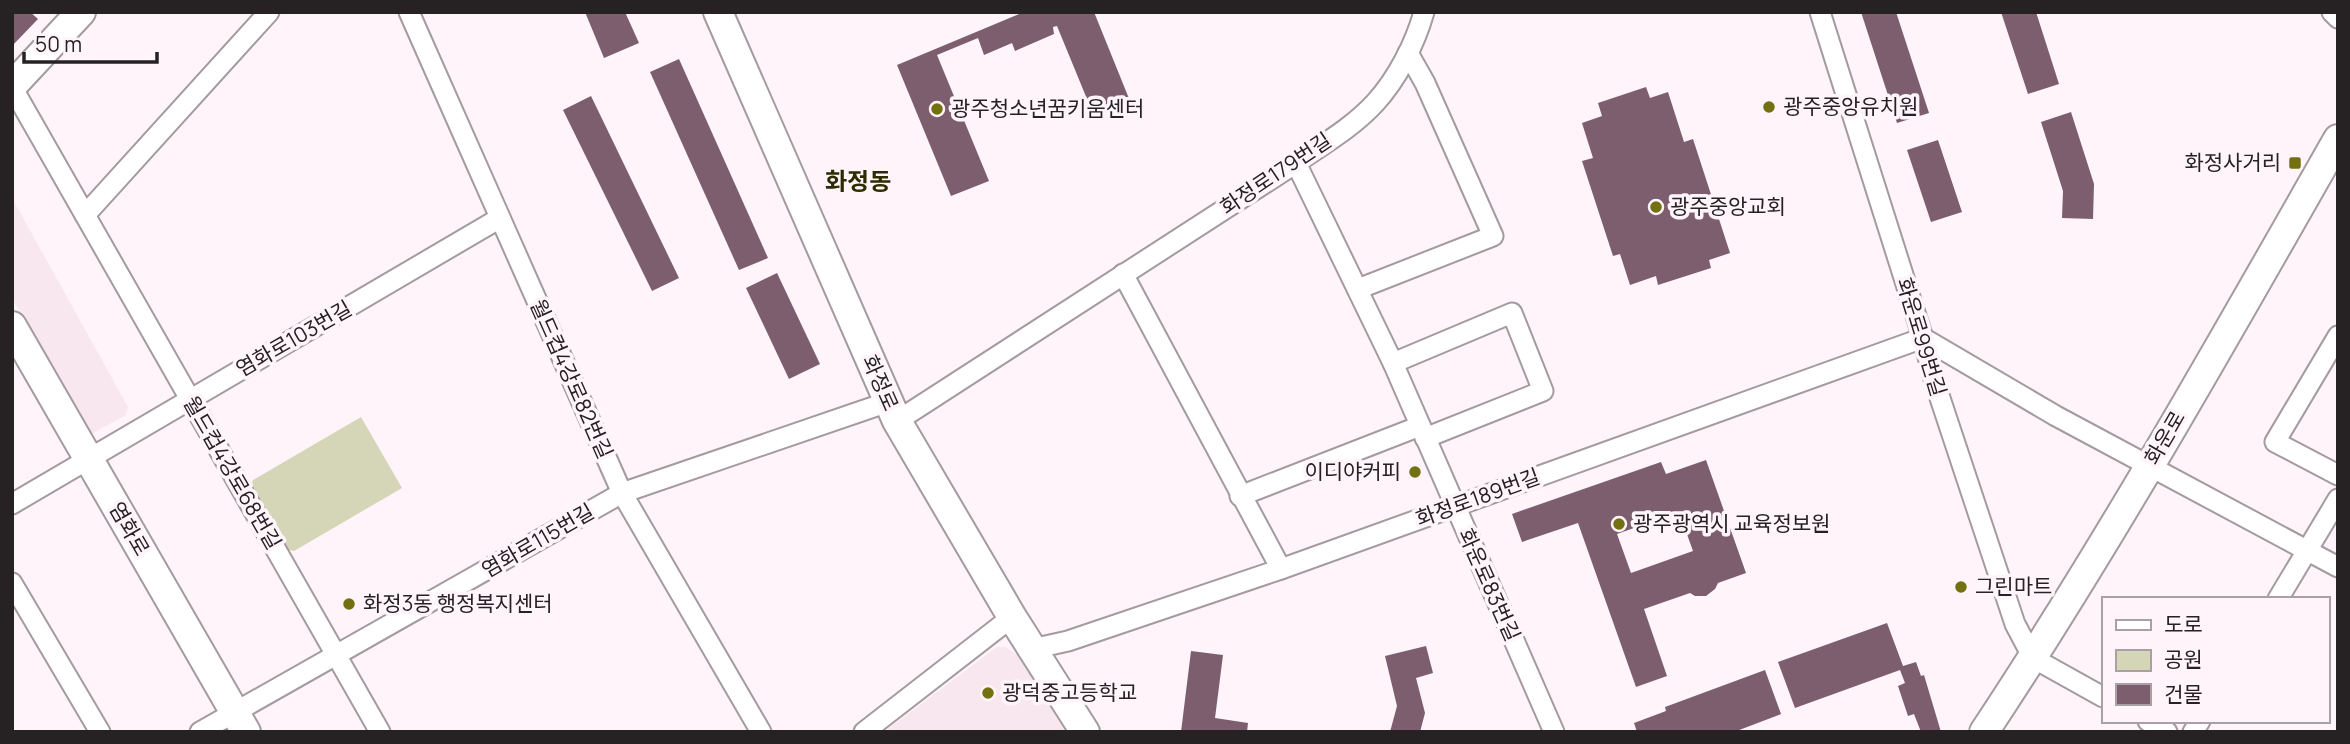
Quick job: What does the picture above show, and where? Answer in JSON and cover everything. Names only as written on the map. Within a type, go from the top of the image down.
[{"type":"street","points":[[12,87],[80,12]]},
{"type":"street","points":[[85,215],[269,12]]},
{"type":"street","name":"월드컵4강로82번길","points":[[409,12],[622,493],[761,732]]},
{"type":"street","name":"화정로","points":[[718,12],[892,411],[1012,617],[1084,732]]},
{"type":"street","name":"화정로179번길","points":[[892,411],[1123,274],[1296,163],[1357,119],[1375,103],[1408,53],[1424,12]]},
{"type":"street","name":"화운로99번길","points":[[1820,12],[1935,383],[2011,611],[2033,658]]},
{"type":"street","points":[[2332,12],[2338,18]]},
{"type":"street","points":[[1358,289],[1493,236],[1425,83],[1408,53]]},
{"type":"street","name":"월드컵4강로68번길","points":[[12,87],[380,732]]},
{"type":"street","name":"화운로","points":[[1984,732],[2033,658],[2149,465],[2338,139]]},
{"type":"street","name":"화운로83번길","points":[[1296,163],[1393,363],[1554,732]]},
{"type":"street","name":"염화로103번길","points":[[12,503],[500,218]]},
{"type":"street","points":[[1123,274],[1280,569]]},
{"type":"street","points":[[1240,496],[1543,391],[1512,313],[1393,363]]},
{"type":"street","name":"염화로","points":[[12,326],[241,722]]},
{"type":"street","points":[[2338,336],[2275,442],[2338,475]]},
{"type":"street","points":[[1923,338],[2056,416],[2338,568]]},
{"type":"street","name":"화정로189번길","points":[[1032,649],[1068,641],[1280,569],[1923,338]]},
{"type":"street","name":"염화로115번길","points":[[200,732],[241,722],[336,655],[622,493],[892,411]]},
{"type":"street","points":[[2279,597],[2338,499]]},
{"type":"street","points":[[12,583],[100,732]]},
{"type":"street","points":[[864,732],[1012,617]]},
{"type":"street","points":[[2033,658],[2102,696]]},
{"type":"street","points":[[2151,723],[2167,732]]},
{"type":"shaded area","points":[[12,198],[128,407],[126,415],[93,433],[87,432],[12,298]]},
{"type":"shaded area","name":"광덕중고등학교","points":[[997,647],[1006,647],[1017,655],[1066,732],[884,732]]},
{"type":"green space","points":[[361,417],[402,488],[294,551],[283,549],[249,490],[253,480]]},
{"type":"building","points":[[12,12],[30,12],[38,19],[12,46]]},
{"type":"building","points":[[585,12],[625,12],[639,43],[604,58]]},
{"type":"building","name":"광주청소년꿈키움센터","points":[[1024,12],[1094,12],[1130,101],[1094,116],[1057,26],[1053,27],[1054,34],[1015,51],[1012,43],[984,55],[978,38],[937,55],[989,181],[951,196],[897,65]]},
{"type":"building","points":[[1861,12],[1896,12],[1929,113],[1897,123]]},
{"type":"building","points":[[2001,12],[2036,12],[2059,84],[2028,94]]},
{"type":"building","points":[[679,59],[768,258],[739,270],[650,72]]},
{"type":"building","name":"광주중앙교회","points":[[1646,87],[1650,98],[1668,92],[1684,142],[1693,139],[1730,253],[1709,260],[1711,268],[1658,285],[1656,276],[1630,285],[1620,254],[1613,256],[1582,161],[1593,158],[1582,123],[1602,116],[1598,103]]},
{"type":"building","points":[[591,96],[679,278],[652,291],[563,110]]},
{"type":"building","points":[[2071,112],[2094,184],[2093,219],[2062,218],[2063,191],[2041,122]]},
{"type":"building","points":[[1938,140],[1962,212],[1931,222],[1907,150]]},
{"type":"building","points":[[777,273],[820,364],[789,379],[746,288]]},
{"type":"building","points":[[1706,460],[1746,573],[1718,583],[1706,596],[1690,593],[1644,609],[1667,676],[1636,687],[1578,523],[1522,542],[1512,514],[1661,462],[1666,474]],"holes":[[[1679,512],[1693,551],[1631,573],[1617,534]]]},
{"type":"building","points":[[1887,623],[1903,666],[1916,662],[1921,676],[1924,675],[1941,732],[1921,732],[1914,714],[1908,716],[1898,686],[1905,683],[1900,670],[1795,708],[1778,662]]},
{"type":"building","points":[[1426,646],[1433,673],[1416,678],[1425,713],[1420,732],[1390,732],[1397,706],[1385,656]]},
{"type":"building","points":[[1191,651],[1223,655],[1215,718],[1248,723],[1247,732],[1181,732]]},
{"type":"building","points":[[1765,670],[1781,714],[1734,732],[1637,732],[1634,723],[1666,711],[1665,707]]},
{"type":"place","name":"광주중앙유치원","points":[[1769,107]]},
{"type":"place","name":"광주청소년꿈키움센터","points":[[937,109]]},
{"type":"place","name":"화정사거리","points":[[2295,163]]},
{"type":"place","name":"광주중앙교회","points":[[1656,207]]},
{"type":"place","name":"이디야커피","points":[[1415,472]]},
{"type":"place","name":"광주광역시 교육정보원","points":[[1619,524]]},
{"type":"place","name":"그린마트","points":[[1961,587]]},
{"type":"place","name":"화정3동 행정복지센터","points":[[349,604]]},
{"type":"place","name":"광덕중고등학교","points":[[988,693]]},
{"type":"district","name":"화정동","points":[[858,182]]}]
